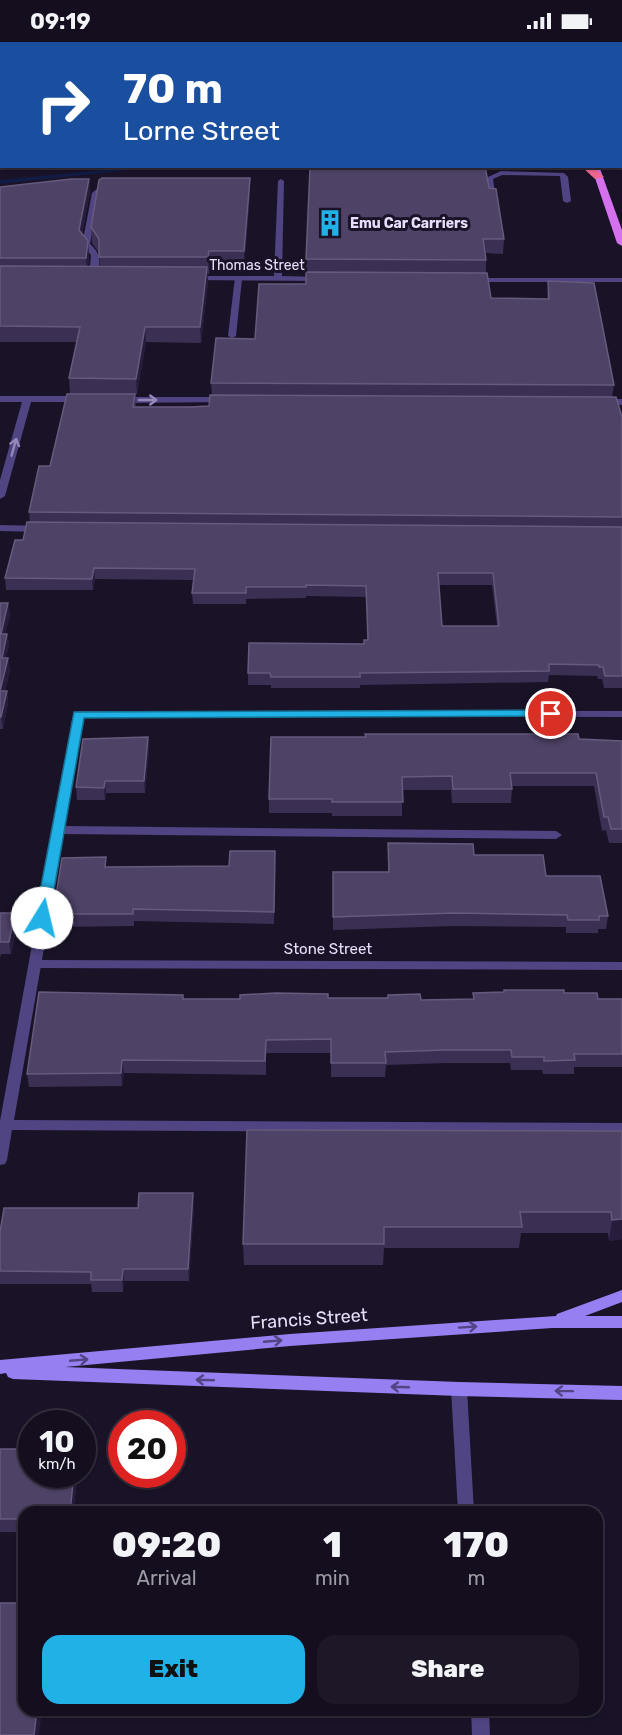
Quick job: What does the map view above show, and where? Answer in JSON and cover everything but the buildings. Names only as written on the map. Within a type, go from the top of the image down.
[{"type":"main road","points":[[597,172],[622,243]]},
{"type":"main road","points":[[552,1322],[622,1296]]},
{"type":"main road","name":"Francis Street","points":[[0,1369],[290,1340],[552,1322],[622,1322]]},
{"type":"main road","name":"Francis Street","points":[[0,1369],[459,1389],[622,1392]]},
{"type":"street","points":[[492,201],[489,177],[501,173],[556,173],[565,177],[567,201]]},
{"type":"street","points":[[278,279],[281,182]]},
{"type":"street","points":[[93,278],[97,259],[94,250],[86,245],[95,193],[100,189],[116,185]]},
{"type":"street","points":[[82,278],[104,278]]},
{"type":"street","name":"Thomas Street","points":[[182,278],[325,279]]},
{"type":"street","points":[[232,336],[238,279]]},
{"type":"street","points":[[468,280],[622,280]]},
{"type":"street","points":[[0,399],[86,399]]},
{"type":"street","points":[[0,496],[27,399]]},
{"type":"street","points":[[110,400],[229,400]]},
{"type":"street","points":[[586,402],[622,402]]},
{"type":"street","points":[[0,528],[54,529]]},
{"type":"street","points":[[0,1160],[79,714],[622,714]]},
{"type":"street","points":[[57,831],[556,835]]},
{"type":"street","name":"Stone Street","points":[[35,964],[622,966]]},
{"type":"street","points":[[6,1125],[622,1128]]},
{"type":"street","points":[[459,1389],[466,1506]]},
{"type":"street","points":[[480,1716],[482,1735]]},
{"type":"waterway","points":[[0,182],[144,168]]},
{"type":"place","name":"Emu Car Carriers","points":[[330,223]]},
{"type":"route","points":[[42,918],[79,714],[551,714]]}]
